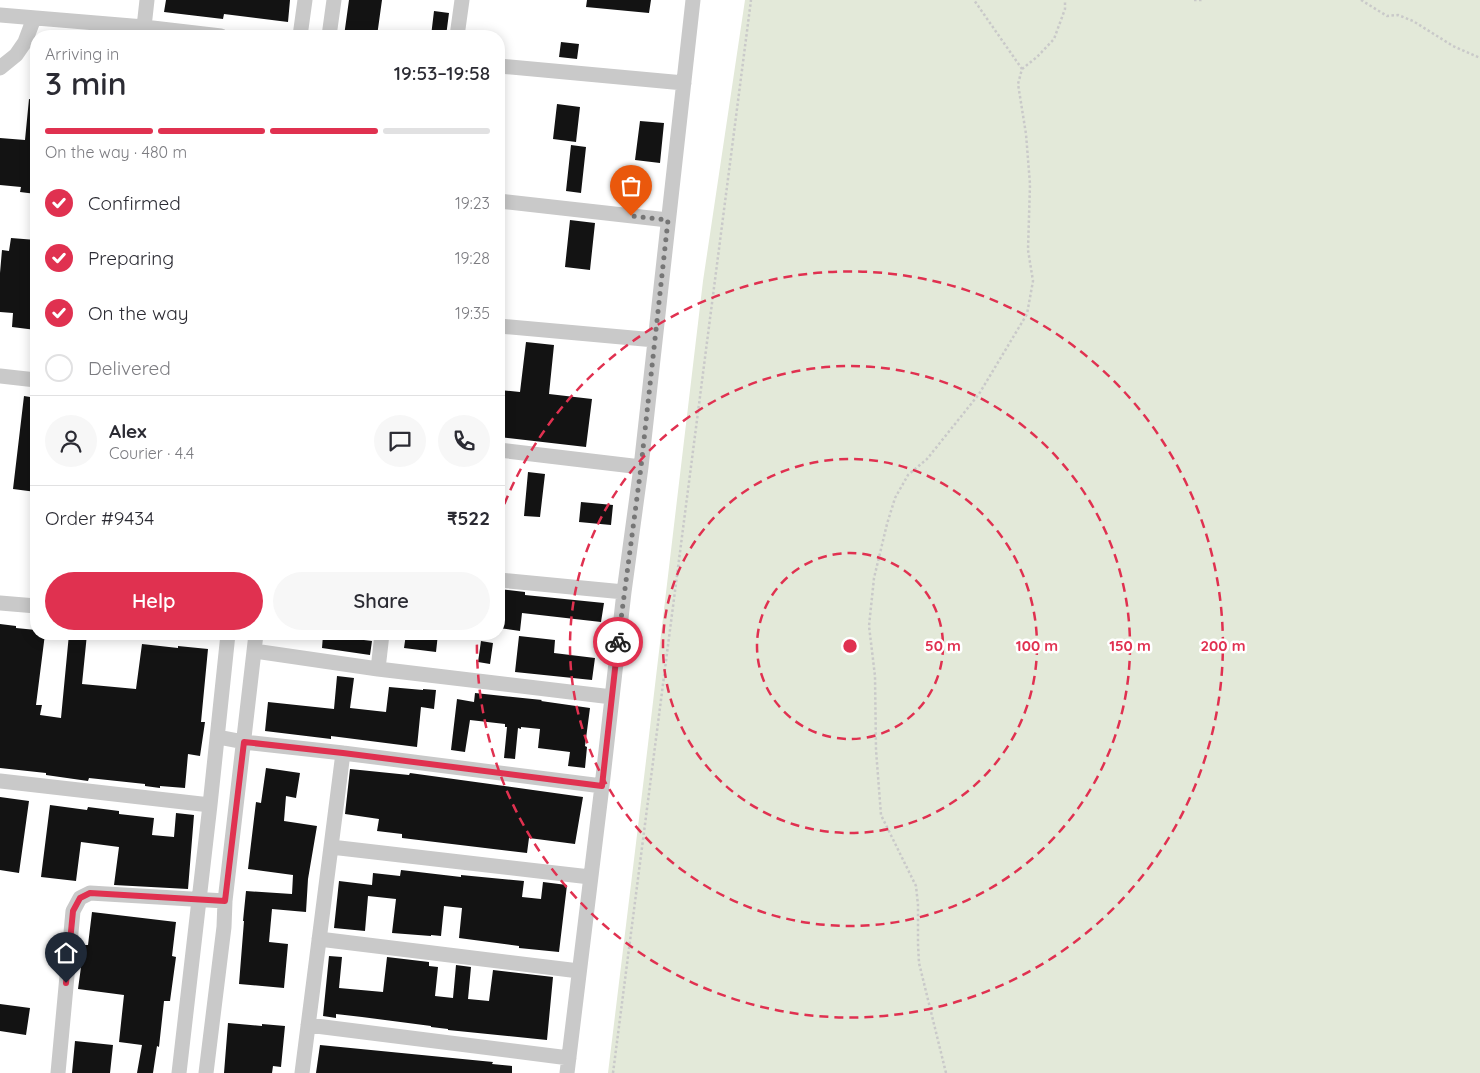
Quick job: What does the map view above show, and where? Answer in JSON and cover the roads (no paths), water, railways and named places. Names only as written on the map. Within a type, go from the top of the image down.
[{"type":"street","points":[[144,27],[146,0]]},
{"type":"street","points":[[301,30],[305,0]]},
{"type":"street","points":[[330,30],[334,0]]},
{"type":"street","points":[[458,30],[462,0]]},
{"type":"street","points":[[308,1025],[568,1066],[624,592],[641,467],[693,0]]},
{"type":"street","points":[[0,15],[170,30]]},
{"type":"street","points":[[0,68],[16,55],[26,42],[34,18]]},
{"type":"street","points":[[505,67],[684,83]]},
{"type":"street","points":[[505,202],[668,220]]},
{"type":"street","points":[[505,327],[655,340]]},
{"type":"street","points":[[0,376],[30,379]]},
{"type":"street","points":[[505,451],[641,467]]},
{"type":"street","points":[[505,581],[624,592]]},
{"type":"street","points":[[0,603],[30,606]]},
{"type":"street","points":[[178,1073],[218,737],[227,640]]},
{"type":"street","points":[[206,1073],[255,640]]},
{"type":"street","points":[[378,670],[381,640]]},
{"type":"street","points":[[254,651],[378,670],[612,697]]},
{"type":"street","points":[[218,737],[244,742],[602,786]]},
{"type":"street","points":[[302,1073],[343,753]]},
{"type":"street","points":[[0,781],[210,805]]},
{"type":"street","points":[[331,847],[590,877]]},
{"type":"street","points":[[58,1073],[73,911],[80,898],[90,893],[225,901]]},
{"type":"street","points":[[319,939],[579,971]]}]
